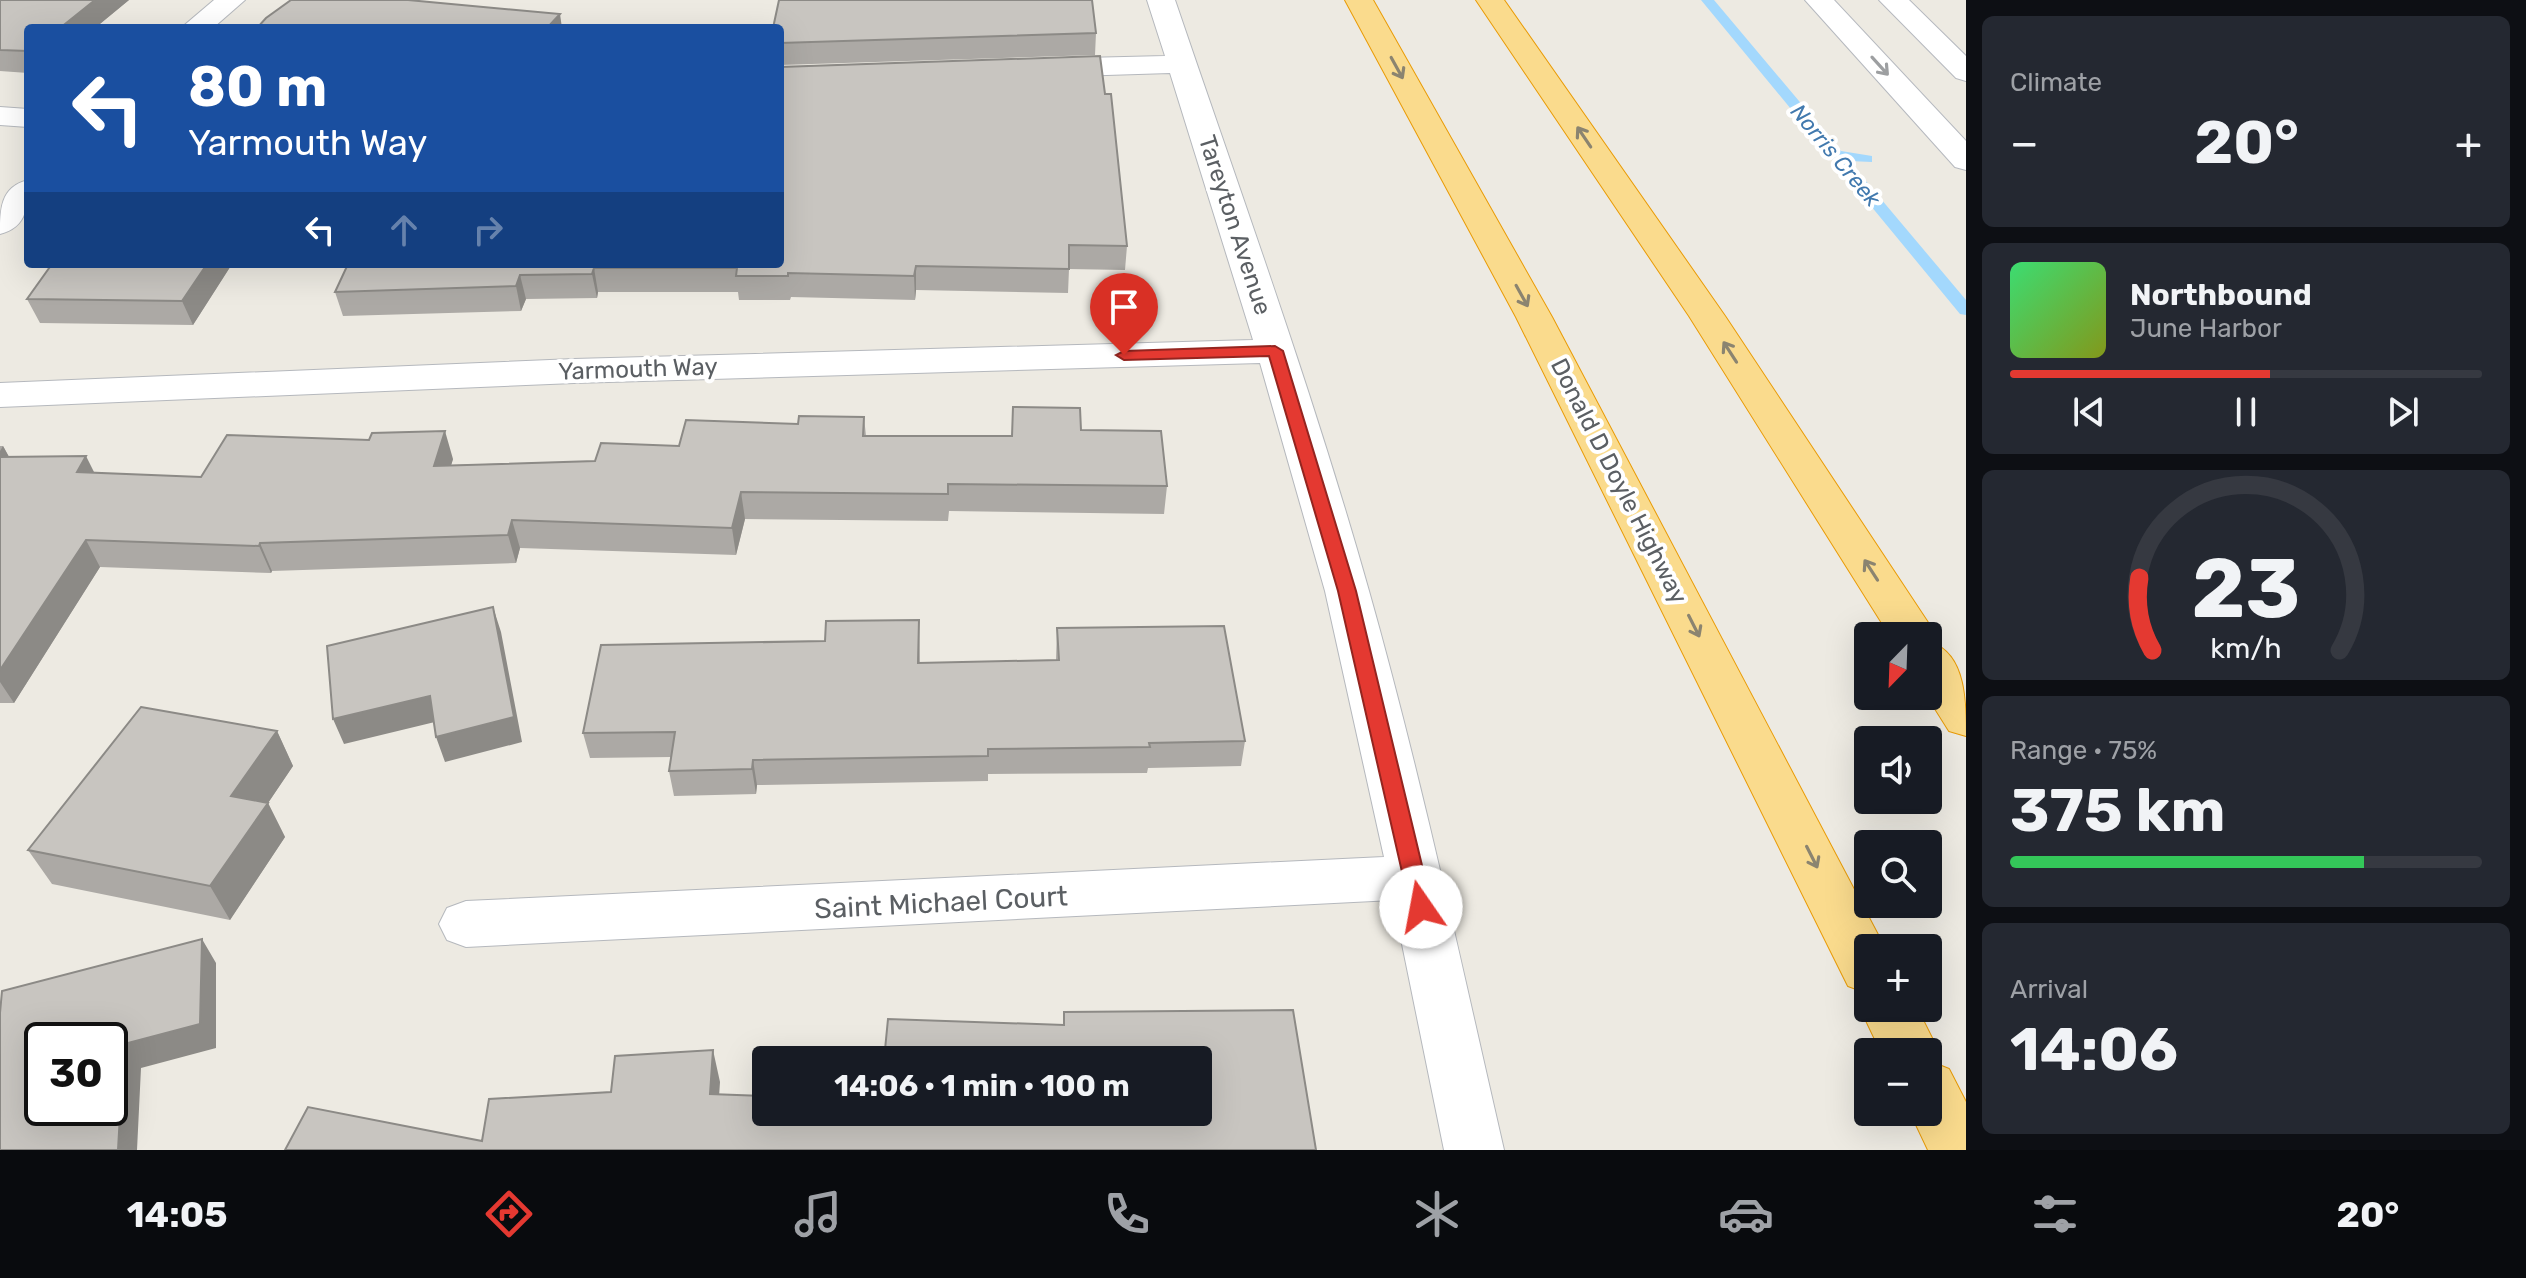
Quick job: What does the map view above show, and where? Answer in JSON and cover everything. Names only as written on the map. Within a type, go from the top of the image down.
[{"type":"highway","name":"Donald D Doyle Highway","points":[[1359,0],[1534,317],[1854,942]]},
{"type":"highway","points":[[1490,0],[1707,316],[1904,622]]},
{"type":"highway","points":[[1942,681],[1966,718]]},
{"type":"highway","points":[[1942,1116],[1959,1150]]},
{"type":"street","points":[[200,24],[231,0]]},
{"type":"street","name":"Tareyton Avenue","points":[[1161,0],[1275,351],[1347,591],[1415,877],[1474,1150]]},
{"type":"street","points":[[1819,0],[1966,160]]},
{"type":"street","points":[[1893,0],[1966,72]]},
{"type":"street","points":[[1013,69],[1184,64]]},
{"type":"street","points":[[0,116],[24,118]]},
{"type":"street","points":[[0,224],[24,195]]},
{"type":"street","name":"Yarmouth Way","points":[[0,395],[574,371],[1275,351]]},
{"type":"street","name":"Saint Michael Court","points":[[466,924],[1415,877]]},
{"type":"building","points":[[0,0],[95,0],[65,24],[24,24],[24,51],[0,50]]},
{"type":"building","points":[[291,0],[408,0],[560,14],[551,24],[261,24]]},
{"type":"building","points":[[779,0],[1092,0],[1096,33],[784,43],[784,24],[774,24]]},
{"type":"building","points":[[1100,56],[1105,94],[1111,94],[1127,246],[1069,245],[1069,269],[916,266],[914,276],[788,273],[788,276],[736,276],[737,268],[784,268],[784,67]]},
{"type":"building","points":[[49,268],[204,268],[182,301],[27,299]]},
{"type":"building","points":[[346,268],[594,268],[592,274],[520,275],[516,286],[335,292]]},
{"type":"building","points":[[1013,407],[1080,408],[1081,430],[1161,431],[1167,486],[948,484],[948,494],[741,492],[732,528],[512,520],[508,535],[260,543],[259,546],[86,540],[0,670],[0,457],[86,456],[77,472],[201,477],[227,435],[369,440],[372,433],[445,431],[434,466],[595,461],[601,443],[679,446],[686,420],[798,424],[799,416],[864,417],[863,436],[1012,436]]},
{"type":"building","points":[[493,607],[514,717],[436,737],[430,696],[333,719],[327,646]]},
{"type":"building","points":[[919,620],[918,663],[1059,660],[1057,628],[1224,626],[1245,741],[1149,743],[1150,747],[988,749],[988,756],[753,760],[752,769],[669,771],[675,732],[583,733],[601,645],[825,641],[826,621]]},
{"type":"building","points":[[141,707],[277,731],[231,796],[268,803],[210,886],[28,850]]},
{"type":"building","points":[[202,939],[200,1024],[128,1043],[128,1022],[24,1022],[24,1126],[119,1126],[118,1150],[0,1150],[2,991]]},
{"type":"building","points":[[1293,1010],[1316,1150],[285,1150],[308,1107],[482,1141],[489,1099],[611,1092],[615,1056],[713,1050],[710,1094],[752,1096],[752,1126],[1212,1126],[1212,1046],[885,1046],[888,1019],[1064,1025],[1064,1012]]},
{"type":"waterway","name":"Norris Creek","points":[[1707,0],[1837,155]]},
{"type":"waterway","points":[[1837,155],[1867,159]]},
{"type":"waterway","name":"Norris Creek","points":[[1837,155],[1966,310]]},
{"type":"route","points":[[1124,355],[1275,351],[1347,591],[1421,907]]}]
